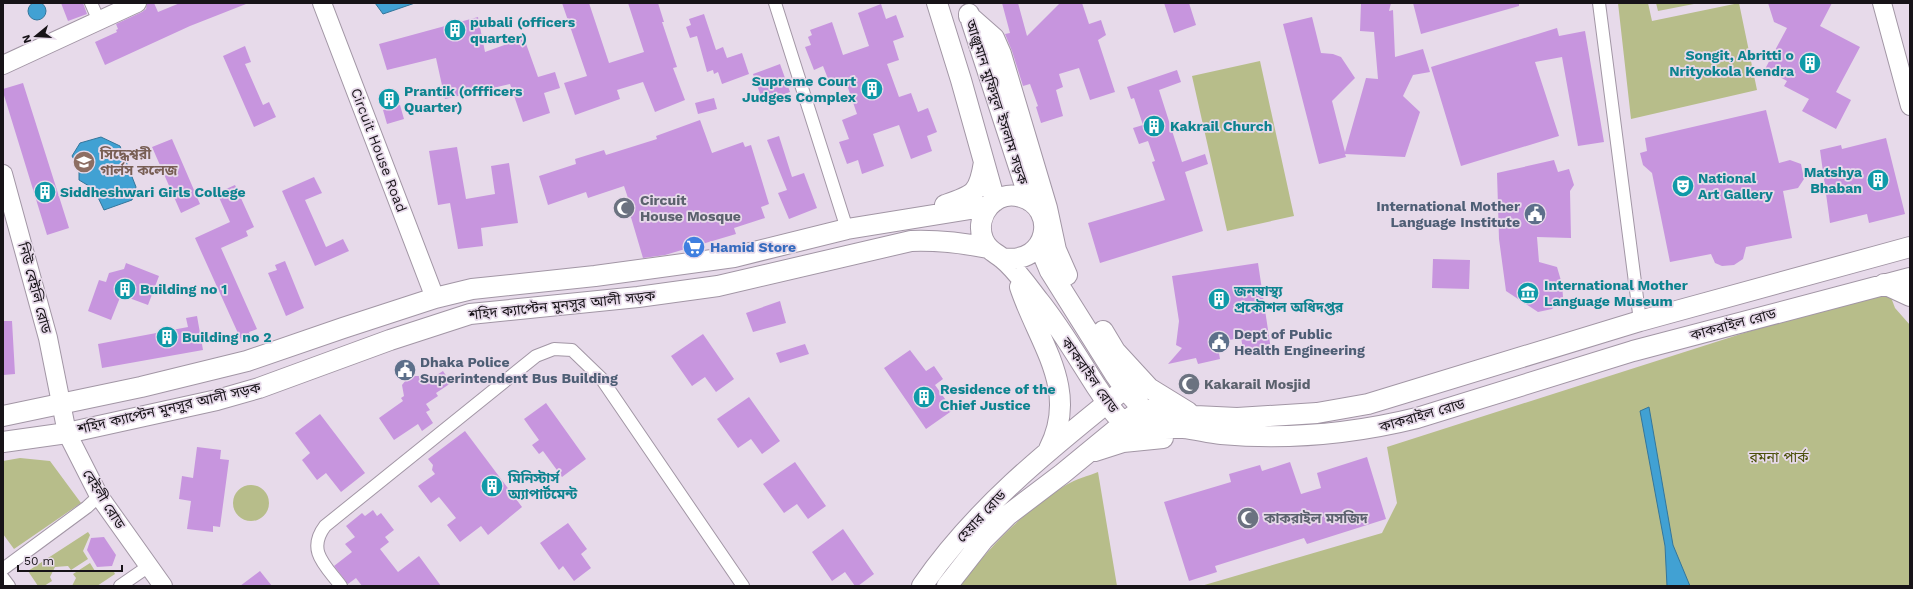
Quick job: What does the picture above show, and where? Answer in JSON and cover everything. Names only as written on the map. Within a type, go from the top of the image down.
[{"type":"main road","name":"আঞ্জুমান মুফিদুল ইসলাম সড়ক","points":[[937,3],[984,162],[992,203]]},
{"type":"main road","name":"আঞ্জুমান মুফিদুল ইসলাম সড়ক","points":[[967,10],[1030,201],[1037,207],[1042,216],[1044,234]]},
{"type":"main road","points":[[967,10],[994,38],[1001,54],[1044,234],[1056,250],[1065,272],[1116,351],[1149,388],[1195,416]]},
{"type":"main road","points":[[906,219],[924,210],[962,199],[976,190],[980,183],[984,162]]},
{"type":"main road","name":"শহিদ ক্যাপ্টেন মুনসুর আলী সড়ক","points":[[3,416],[62,404],[247,361],[435,298],[472,289],[594,276],[734,257],[847,229],[954,212],[992,203],[1012,195],[1030,201]]},
{"type":"main road","points":[[992,203],[984,213],[981,232],[995,253]]},
{"type":"main road","name":"শহিদ ক্যাপ্টেন মুনসুর আলী সড়ক","points":[[3,442],[67,433],[173,410],[259,388],[390,340],[470,314],[638,297],[718,286],[911,242],[933,241],[967,244],[1012,260],[1023,258],[1032,253],[1044,234]]},
{"type":"main road","name":"কাকরাইল রোড","points":[[1044,234],[1050,271],[1125,389],[1142,408],[1159,412],[1195,416],[1237,418],[1295,415],[1368,404],[1640,321],[1910,247]]},
{"type":"main road","name":"কাকরাইল রোড","points":[[995,253],[1016,274],[1040,302],[1107,403],[1124,423],[1139,426],[1185,428],[1220,434],[1306,436],[1379,428],[1417,418],[1633,351],[1910,278]]},
{"type":"main road","points":[[1016,274],[1024,300],[1057,377],[1060,415],[1058,428],[1047,452]]},
{"type":"main road","points":[[1884,284],[1910,296]]},
{"type":"main road","name":"হেয়ার রোড","points":[[922,586],[976,518],[1010,485],[1047,452],[1125,389]]},
{"type":"main road","points":[[947,586],[983,540],[1008,515],[1142,408]]},
{"type":"main road","points":[[1077,460],[1091,453],[1123,442],[1220,434]]},
{"type":"street","points":[[91,3],[98,21]]},
{"type":"street","points":[[3,65],[137,3]]},
{"type":"street","name":"Circuit House Road","points":[[322,3],[435,298]]},
{"type":"street","points":[[775,3],[847,229]]},
{"type":"street","points":[[1599,3],[1640,321]]},
{"type":"street","points":[[1882,3],[1910,106]]},
{"type":"street","name":"নিউ বেইলি রোড","points":[[3,174],[48,338],[62,404]]},
{"type":"street","points":[[341,586],[318,554],[317,542],[325,526],[536,356],[554,349],[572,350],[601,378],[743,586]]},
{"type":"street","name":"বেইলী রোড","points":[[62,404],[67,433],[99,496],[163,586]]},
{"type":"street","points":[[3,569],[87,507],[99,496]]},
{"type":"street","points":[[120,586],[149,566]]},
{"type":"street","points":[[3,578],[9,586]]},
{"type":"green space","points":[[1618,3],[1648,3],[1652,21],[1739,3],[1757,90],[1631,119]]},
{"type":"green space","points":[[1656,3],[1699,3],[1658,11]]},
{"type":"green space","points":[[1260,61],[1294,216],[1227,231],[1192,76]]},
{"type":"green space","name":"রমনা পার্ক","points":[[1872,292],[1889,292],[1895,308],[1910,325],[1910,586],[1201,586],[1382,533],[1397,503],[1387,447]]},
{"type":"green space","points":[[20,458],[50,461],[81,503],[14,549],[3,534],[3,461]]},
{"type":"green space","points":[[1098,472],[1117,586],[959,586],[995,544],[1036,506],[1070,483]]},
{"type":"green space","points":[[255,485],[264,490],[268,496],[268,510],[264,516],[255,521],[247,521],[238,516],[234,510],[233,499],[238,490],[244,486]]},
{"type":"green space","points":[[88,532],[90,535],[83,551],[88,559],[71,570],[68,566],[55,567],[50,577],[52,581],[44,586],[38,586],[28,571]]},
{"type":"green space","points":[[90,563],[95,571],[113,570],[115,574],[97,586],[72,586],[76,578],[73,574]]},
{"type":"water","points":[[33,2],[41,2],[46,7],[44,18],[41,20],[33,20],[28,15],[28,7]]},
{"type":"water","points":[[375,3],[415,3],[383,14]]},
{"type":"water","points":[[101,137],[120,146],[136,187],[132,200],[104,210],[94,189],[79,180],[79,168],[72,156],[80,143]]},
{"type":"water","points":[[1649,407],[1673,545],[1690,586],[1667,586],[1665,546],[1640,411]]},
{"type":"building","points":[[61,3],[83,3],[87,14],[68,21]]},
{"type":"building","points":[[147,3],[154,3],[158,12],[180,3],[246,4],[190,26],[105,65],[95,42],[117,32],[116,30],[118,29],[116,24],[142,12],[146,9]]},
{"type":"building","points":[[562,3],[589,3],[609,63],[644,52],[628,3],[658,3],[664,22],[662,22],[677,67],[673,68],[685,100],[655,112],[643,82],[617,90],[620,99],[575,115],[564,83],[587,76]]},
{"type":"building","points":[[1002,3],[1018,3],[1027,36],[1060,3],[1082,3],[1089,24],[1101,20],[1106,35],[1098,40],[1115,92],[1090,100],[1079,68],[1059,74],[1063,87],[1056,90],[1063,116],[1041,123],[1036,107],[1038,106],[1030,84],[1023,86],[1005,34],[1010,33]]},
{"type":"building","points":[[1164,3],[1189,3],[1196,25],[1174,33]]},
{"type":"building","points":[[1361,3],[1391,3],[1389,11],[1393,10],[1395,57],[1423,49],[1430,72],[1413,75],[1403,96],[1420,112],[1405,157],[1345,154],[1346,157],[1319,164],[1283,24],[1312,17],[1321,53],[1333,54],[1341,57],[1355,78],[1332,101],[1345,152],[1366,78],[1378,79],[1374,32],[1360,31]]},
{"type":"building","points":[[1413,3],[1519,3],[1519,6],[1421,34]]},
{"type":"building","name":"Songit, Abritti o Nrityokola Kendra","points":[[1768,3],[1832,3],[1820,26],[1860,47],[1836,92],[1851,100],[1836,129],[1802,111],[1809,99],[1784,86],[1787,81],[1765,69],[1787,28],[1774,22]]},
{"type":"building","name":"Supreme Court Judges Complex","points":[[881,4],[886,19],[896,15],[904,37],[893,41],[899,60],[887,64],[899,97],[911,93],[918,112],[928,108],[937,132],[927,136],[932,151],[911,159],[899,125],[873,134],[884,166],[862,174],[858,160],[847,164],[839,142],[849,139],[842,120],[857,114],[845,79],[830,84],[823,66],[814,70],[805,47],[811,45],[808,37],[812,35],[810,30],[832,22],[843,55],[869,46],[858,13]]},
{"type":"building","points":[[704,14],[716,50],[723,47],[727,58],[742,53],[749,74],[722,84],[718,72],[714,74],[713,70],[707,72],[697,36],[690,38],[686,27],[691,25],[689,19]]},
{"type":"building","points":[[478,17],[485,52],[524,38],[538,77],[555,72],[560,88],[544,93],[550,113],[523,122],[510,84],[445,99],[436,58],[387,70],[379,44]]},
{"type":"building","points":[[1557,28],[1559,36],[1585,31],[1604,142],[1578,146],[1562,57],[1535,62],[1559,136],[1461,166],[1431,67]]},
{"type":"building","points":[[245,46],[251,62],[245,64],[263,105],[269,102],[276,117],[254,127],[223,56]]},
{"type":"building","points":[[780,64],[790,92],[763,102],[753,74]]},
{"type":"building","points":[[1177,70],[1181,82],[1159,90],[1182,162],[1205,154],[1208,164],[1185,172],[1203,231],[1100,263],[1088,223],[1165,200],[1152,162],[1155,161],[1148,141],[1139,144],[1133,128],[1143,125],[1134,98],[1131,99],[1127,87]]},
{"type":"building","points":[[23,83],[69,228],[47,235],[3,92],[3,89]]},
{"type":"building","points":[[714,98],[717,109],[698,114],[695,103]]},
{"type":"building","points":[[400,105],[404,119],[387,124],[383,110]]},
{"type":"building","points":[[1766,110],[1779,163],[1790,160],[1801,164],[1804,179],[1798,188],[1783,191],[1792,238],[1746,247],[1743,259],[1734,265],[1722,266],[1715,263],[1711,254],[1670,262],[1652,173],[1643,165],[1640,153],[1647,151],[1645,138]]},
{"type":"building","points":[[700,120],[712,153],[743,142],[745,147],[751,145],[769,204],[761,207],[765,218],[734,228],[736,234],[665,255],[643,258],[630,214],[633,213],[624,186],[588,198],[586,192],[548,205],[539,176],[576,164],[575,159],[604,150],[606,155],[657,139],[656,136]]},
{"type":"building","points":[[779,136],[792,177],[804,173],[817,208],[789,219],[778,193],[787,190],[767,140]]},
{"type":"building","points":[[1886,138],[1905,214],[1869,223],[1867,214],[1830,223],[1820,150],[1841,145],[1842,149]]},
{"type":"building","points":[[172,139],[200,204],[181,213],[152,147]]},
{"type":"building","points":[[457,147],[466,199],[495,194],[491,166],[509,163],[518,223],[481,228],[483,246],[458,249],[450,203],[438,205],[429,151]]},
{"type":"building","name":"International Mother Language Institute","points":[[1554,160],[1558,172],[1569,169],[1574,185],[1570,191],[1571,238],[1537,237],[1539,262],[1557,267],[1562,284],[1563,297],[1552,309],[1538,312],[1506,291],[1499,239],[1497,173]]},
{"type":"building","points":[[314,177],[322,193],[305,200],[326,247],[343,239],[349,251],[315,266],[282,191]]},
{"type":"building","points":[[235,185],[254,227],[246,231],[248,236],[221,248],[257,329],[249,332],[251,337],[242,342],[195,238],[230,222],[217,193]]},
{"type":"building","points":[[1433,259],[1470,260],[1469,289],[1432,288]]},
{"type":"building","points":[[285,261],[304,308],[286,316],[268,273],[277,270],[275,265]]},
{"type":"building","name":"Building no 1","points":[[126,263],[159,276],[148,305],[121,295],[111,320],[88,311],[99,280],[106,282],[109,273],[124,269]]},
{"type":"building","name":"জনস্বাস্থ্য প্রকৌশল অধিদপ্তর","points":[[1258,263],[1271,350],[1244,354],[1241,338],[1217,342],[1220,359],[1198,364],[1196,358],[1168,364],[1182,348],[1176,345],[1179,321],[1172,276]]},
{"type":"building","points":[[780,301],[786,323],[753,332],[746,313]]},
{"type":"building","name":"Building no 2","points":[[197,316],[203,350],[102,368],[98,344],[188,327],[186,318]]},
{"type":"building","points":[[3,321],[12,321],[15,374],[3,375]]},
{"type":"building","points":[[703,334],[734,379],[716,392],[705,377],[692,386],[671,356]]},
{"type":"building","points":[[805,344],[809,354],[780,363],[776,353]]},
{"type":"building","name":"Residence of the Chief Justice","points":[[910,350],[926,371],[934,366],[943,379],[935,385],[953,410],[926,429],[884,368]]},
{"type":"building","points":[[443,371],[451,383],[436,393],[438,396],[426,404],[430,410],[426,412],[433,423],[422,431],[418,424],[394,440],[379,418],[403,401],[401,398],[404,396],[402,385],[406,380],[415,376],[419,376],[426,382]]},
{"type":"building","points":[[749,397],[780,441],[762,454],[751,439],[738,448],[717,419]]},
{"type":"building","points":[[546,403],[586,459],[562,477],[543,451],[539,454],[532,445],[539,440],[524,419]]},
{"type":"building","points":[[320,414],[365,473],[341,492],[326,473],[317,480],[302,460],[310,453],[295,433]]},
{"type":"building","name":"মিনিস্টার্স অ্যাপার্টমেন্ট","points":[[465,431],[522,507],[488,535],[481,526],[460,542],[447,525],[456,518],[439,497],[431,503],[418,486],[435,474],[432,470],[433,465],[428,459]]},
{"type":"building","points":[[197,447],[221,450],[220,459],[229,460],[220,527],[213,526],[213,532],[187,529],[191,501],[179,499],[182,476],[193,478]]},
{"type":"building","name":"কাকরাইল মসজিদ","points":[[1367,457],[1386,519],[1307,544],[1304,538],[1215,566],[1217,572],[1189,581],[1164,502],[1231,482],[1229,474],[1260,465],[1262,471],[1290,462],[1301,494],[1321,488],[1317,473]]},
{"type":"building","points":[[795,462],[826,506],[808,519],[797,504],[784,513],[763,484]]},
{"type":"building","points":[[373,510],[377,516],[381,513],[394,530],[385,537],[389,542],[380,549],[398,572],[419,556],[441,586],[362,586],[356,578],[348,584],[334,566],[352,552],[345,544],[355,537],[346,526],[362,513],[365,516]]},
{"type":"building","points":[[568,523],[587,549],[581,554],[591,568],[574,581],[563,566],[559,570],[540,543]]},
{"type":"building","points":[[843,529],[874,574],[858,586],[855,586],[845,572],[832,581],[812,552]]},
{"type":"building","points":[[104,537],[116,555],[112,566],[97,567],[87,550],[91,538]]},
{"type":"building","points":[[260,571],[272,586],[240,586]]},
{"type":"place","name":"pubali (officers quarter)","points":[[455,30]]},
{"type":"place","name":"Songit, Abritti o Nrityokola Kendra","points":[[1810,63]]},
{"type":"place","name":"Supreme Court Judges Complex","points":[[872,89]]},
{"type":"place","name":"Prantik (offficers Quarter)","points":[[389,99]]},
{"type":"place","name":"Kakrail Church","points":[[1154,126]]},
{"type":"place","name":"সিদ্ধেশ্বরী গার্লস কলেজ","points":[[84,162]]},
{"type":"place","name":"Matshya Bhaban","points":[[1878,180]]},
{"type":"place","name":"National Art Gallery","points":[[1683,186]]},
{"type":"place","name":"Siddheshwari Girls College","points":[[45,192]]},
{"type":"place","name":"Circuit House Mosque","points":[[624,208]]},
{"type":"place","name":"International Mother Language Institute","points":[[1535,214]]},
{"type":"place","name":"Hamid Store","points":[[694,247]]},
{"type":"place","name":"Building no 1","points":[[125,289]]},
{"type":"place","name":"International Mother Language Museum","points":[[1528,293]]},
{"type":"place","name":"জনস্বাস্থ্য প্রকৌশল অধিদপ্তর","points":[[1219,299]]},
{"type":"place","name":"Building no 2","points":[[167,337]]},
{"type":"place","name":"Dept of Public Health Engineering","points":[[1219,342]]},
{"type":"place","name":"Dhaka Police Superintendent Bus Building","points":[[405,370]]},
{"type":"place","name":"Kakarail Mosjid","points":[[1189,384]]},
{"type":"place","name":"Residence of the Chief Justice","points":[[924,397]]},
{"type":"place","name":"মিনিস্টার্স অ্যাপার্টমেন্ট","points":[[492,486]]},
{"type":"place","name":"কাকরাইল মসজিদ","points":[[1248,518]]}]
